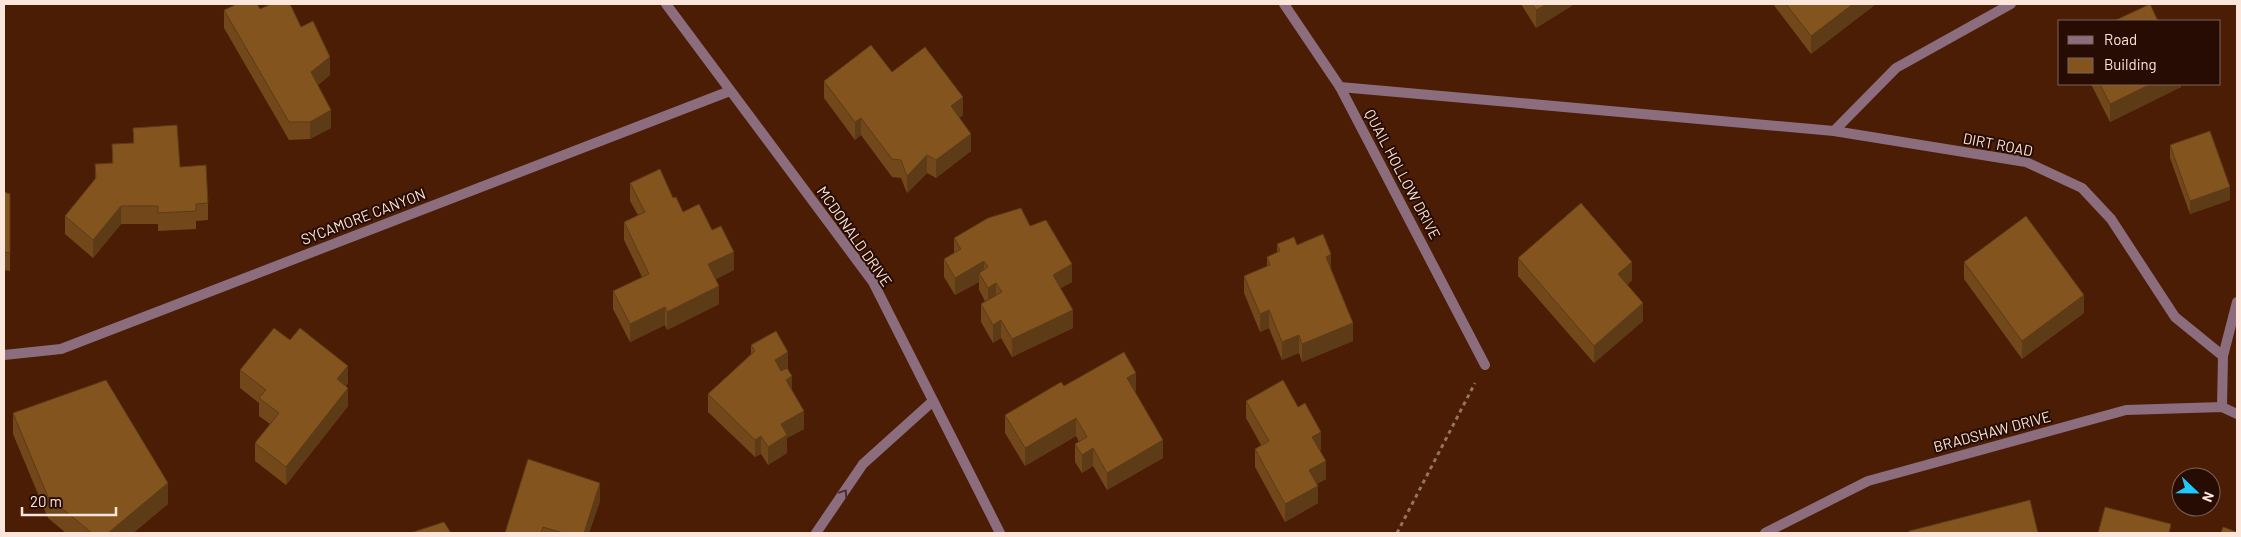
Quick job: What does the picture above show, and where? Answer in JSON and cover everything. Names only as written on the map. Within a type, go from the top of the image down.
[{"type":"street","name":"MCDONALD DRIVE","points":[[666,4],[872,282],[1000,533]]},
{"type":"street","name":"QUAIL HOLLOW DRIVE","points":[[1284,4],[1340,87],[1485,365]]},
{"type":"street","points":[[1834,131],[1896,68],[2011,4]]},
{"type":"street","name":"DIRT ROAD","points":[[1340,87],[1834,131],[2026,162],[2082,188],[2111,219],[2175,317],[2223,356]]},
{"type":"street","name":"SYCAMORE CANYON","points":[[4,355],[61,349],[730,91]]},
{"type":"street","points":[[2222,407],[2223,356],[2237,303]]},
{"type":"street","points":[[816,533],[864,464],[933,401]]},
{"type":"street","name":"BRADSHAW DRIVE","points":[[1765,533],[1868,481],[2126,410],[2222,407],[2237,414]]},
{"type":"path","points":[[1397,533],[1485,365]]},
{"type":"building","points":[[237,4],[257,4],[260,9],[271,4],[290,4],[301,27],[313,21],[330,57],[311,72],[331,110],[310,122],[289,122],[224,10]]},
{"type":"building","points":[[1532,4],[1547,4],[1536,10]]},
{"type":"building","points":[[1786,4],[1853,4],[1811,36]]},
{"type":"building","points":[[2150,4],[2158,20],[2116,20]]},
{"type":"building","points":[[871,45],[892,72],[925,47],[963,97],[951,106],[971,134],[936,160],[927,155],[907,176],[901,160],[892,159],[861,118],[855,122],[824,81]]},
{"type":"building","points":[[2100,85],[2149,85],[2110,104]]},
{"type":"building","points":[[177,125],[180,167],[206,165],[208,203],[196,204],[196,211],[158,213],[158,206],[121,206],[93,240],[65,216],[96,178],[95,164],[113,163],[112,144],[134,143],[133,128]]},
{"type":"building","points":[[2210,131],[2230,187],[2190,201],[2170,145]]},
{"type":"building","points":[[660,169],[673,198],[676,197],[683,212],[699,204],[712,230],[721,226],[734,252],[708,264],[719,286],[667,312],[665,307],[630,324],[613,291],[649,274],[624,222],[645,212],[630,183]]},
{"type":"building","points":[[4,192],[10,194],[10,253],[4,252]]},
{"type":"building","points":[[1581,203],[1632,262],[1618,274],[1643,303],[1594,346],[1518,258]]},
{"type":"building","points":[[1021,208],[1030,226],[1046,220],[1072,264],[1053,275],[1073,310],[1012,339],[1001,320],[993,325],[981,304],[1002,292],[996,283],[988,288],[979,273],[988,267],[984,261],[955,278],[944,259],[961,249],[954,238],[988,218]]},
{"type":"building","points":[[2026,216],[2084,295],[2022,341],[1964,262]]},
{"type":"building","points":[[1323,234],[1331,254],[1326,257],[1353,323],[1302,344],[1299,335],[1282,342],[1269,310],[1260,314],[1244,276],[1270,265],[1267,257],[1280,251],[1277,244],[1294,237],[1297,245]]},
{"type":"building","points":[[274,328],[290,340],[300,328],[348,366],[337,379],[348,388],[286,467],[255,443],[279,413],[259,398],[266,390],[240,370]]},
{"type":"building","points":[[776,331],[788,352],[775,360],[781,371],[787,368],[792,376],[786,380],[804,411],[781,424],[787,435],[768,447],[761,436],[755,440],[708,394],[755,351],[751,345]]},
{"type":"building","points":[[1124,352],[1136,373],[1127,378],[1163,440],[1107,473],[1093,448],[1082,455],[1075,444],[1087,437],[1076,418],[1025,448],[1005,415],[1061,382],[1064,386]]},
{"type":"building","points":[[106,380],[168,483],[108,533],[92,533],[48,497],[13,413]]},
{"type":"building","points":[[1283,380],[1298,407],[1305,403],[1321,432],[1312,437],[1326,461],[1309,470],[1318,486],[1285,504],[1255,449],[1269,441],[1246,401]]},
{"type":"building","points":[[528,459],[600,483],[584,533],[563,533],[543,527],[541,533],[505,533]]},
{"type":"building","points":[[2030,500],[2038,533],[1909,533],[1909,531]]},
{"type":"building","points":[[2105,507],[2171,524],[2169,533],[2098,533]]},
{"type":"building","points":[[444,522],[451,533],[410,533]]},
{"type":"building","points":[[2223,527],[2237,532],[2237,533],[2221,533]]}]
